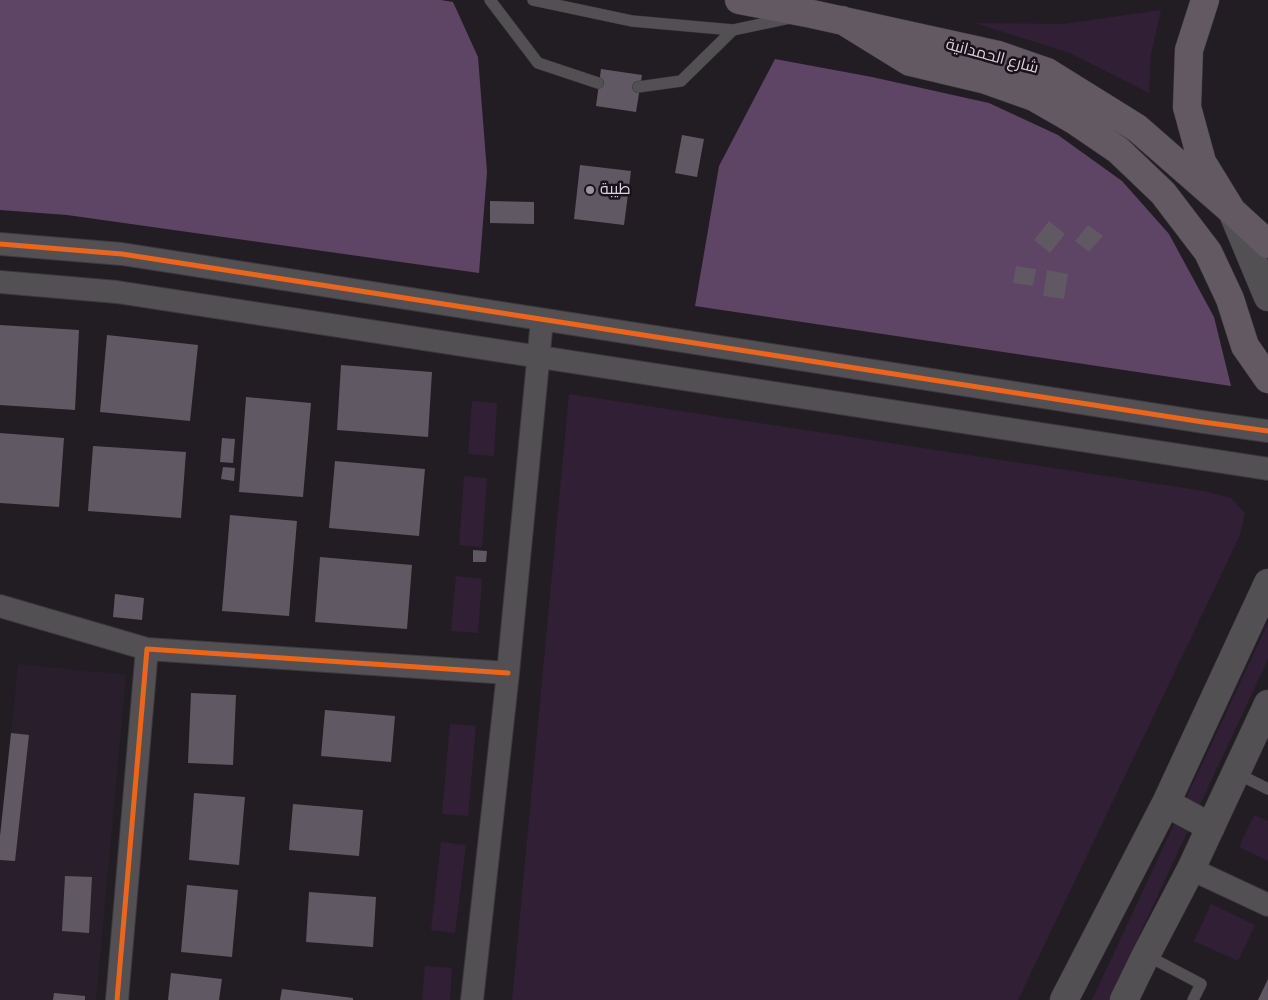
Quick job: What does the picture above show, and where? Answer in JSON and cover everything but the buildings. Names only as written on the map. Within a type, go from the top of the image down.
[{"type":"highway","name":"شارع الحمدانية","points":[[738,0],[842,20],[998,55],[1048,72],[1137,128],[1232,211]]},
{"type":"highway","points":[[1205,0],[1189,50],[1187,107],[1202,162],[1232,211],[1268,244]]},
{"type":"highway","points":[[842,20],[910,62],[986,80],[1034,97],[1074,120],[1118,150],[1163,193],[1208,252],[1230,299],[1245,346],[1268,379]]},
{"type":"main road","points":[[1232,211],[1268,297]]},
{"type":"main road","points":[[1064,1000],[1166,802],[1268,583]]},
{"type":"main road","points":[[1124,1000],[1191,869],[1268,704]]},
{"type":"main road","points":[[1166,802],[1210,828]]},
{"type":"street","points":[[0,244],[122,254],[1173,418],[1268,431]]},
{"type":"street","points":[[0,282],[117,292],[1268,469]]},
{"type":"street","points":[[472,1000],[508,673],[542,320]]},
{"type":"street","points":[[0,606],[147,649],[508,673]]},
{"type":"street","points":[[117,1000],[147,649]]},
{"type":"street","points":[[1191,869],[1268,905]]},
{"type":"lane","points":[[490,0],[538,63],[598,83]]},
{"type":"lane","points":[[533,0],[632,21],[733,30],[812,14]]},
{"type":"lane","points":[[638,87],[681,81],[733,30]]},
{"type":"lane","points":[[1236,772],[1268,789]]},
{"type":"lane","points":[[1146,955],[1201,984],[1194,1000]]},
{"type":"shaded area","points":[[0,0],[441,0],[453,2],[478,57],[487,172],[479,273],[67,215],[0,210]]},
{"type":"shaded area","points":[[1161,10],[1151,54],[1149,93],[1070,53],[975,23],[1063,24]]},
{"type":"shaded area","points":[[775,59],[872,77],[989,103],[1058,135],[1122,181],[1169,234],[1214,317],[1231,386],[695,306],[719,166]]},
{"type":"shaded area","points":[[569,394],[1204,491],[1231,498],[1245,513],[1240,535],[1018,1000],[512,1000]]},
{"type":"shaded area","points":[[472,401],[497,403],[494,456],[468,454]]},
{"type":"shaded area","points":[[464,476],[487,478],[482,547],[459,545]]},
{"type":"shaded area","points":[[456,576],[482,579],[478,633],[451,631]]},
{"type":"shaded area","points":[[1268,623],[1268,659],[1109,1000],[1092,1000]]},
{"type":"shaded area","points":[[18,664],[126,675],[96,1000],[0,1000],[0,853]]},
{"type":"shaded area","points":[[450,724],[476,726],[468,816],[442,814]]},
{"type":"shaded area","points":[[1254,815],[1268,821],[1268,861],[1239,847]]},
{"type":"shaded area","points":[[441,842],[466,845],[455,933],[431,930]]},
{"type":"shaded area","points":[[1211,904],[1255,925],[1238,961],[1194,941]]},
{"type":"shaded area","points":[[425,966],[452,968],[450,1000],[422,1000]]},
{"type":"cycle path","points":[[0,244],[122,254],[1268,431]]},
{"type":"cycle path","points":[[117,1000],[147,649],[508,673]]},
{"type":"place","name":"طيبة","points":[[590,190]]}]
